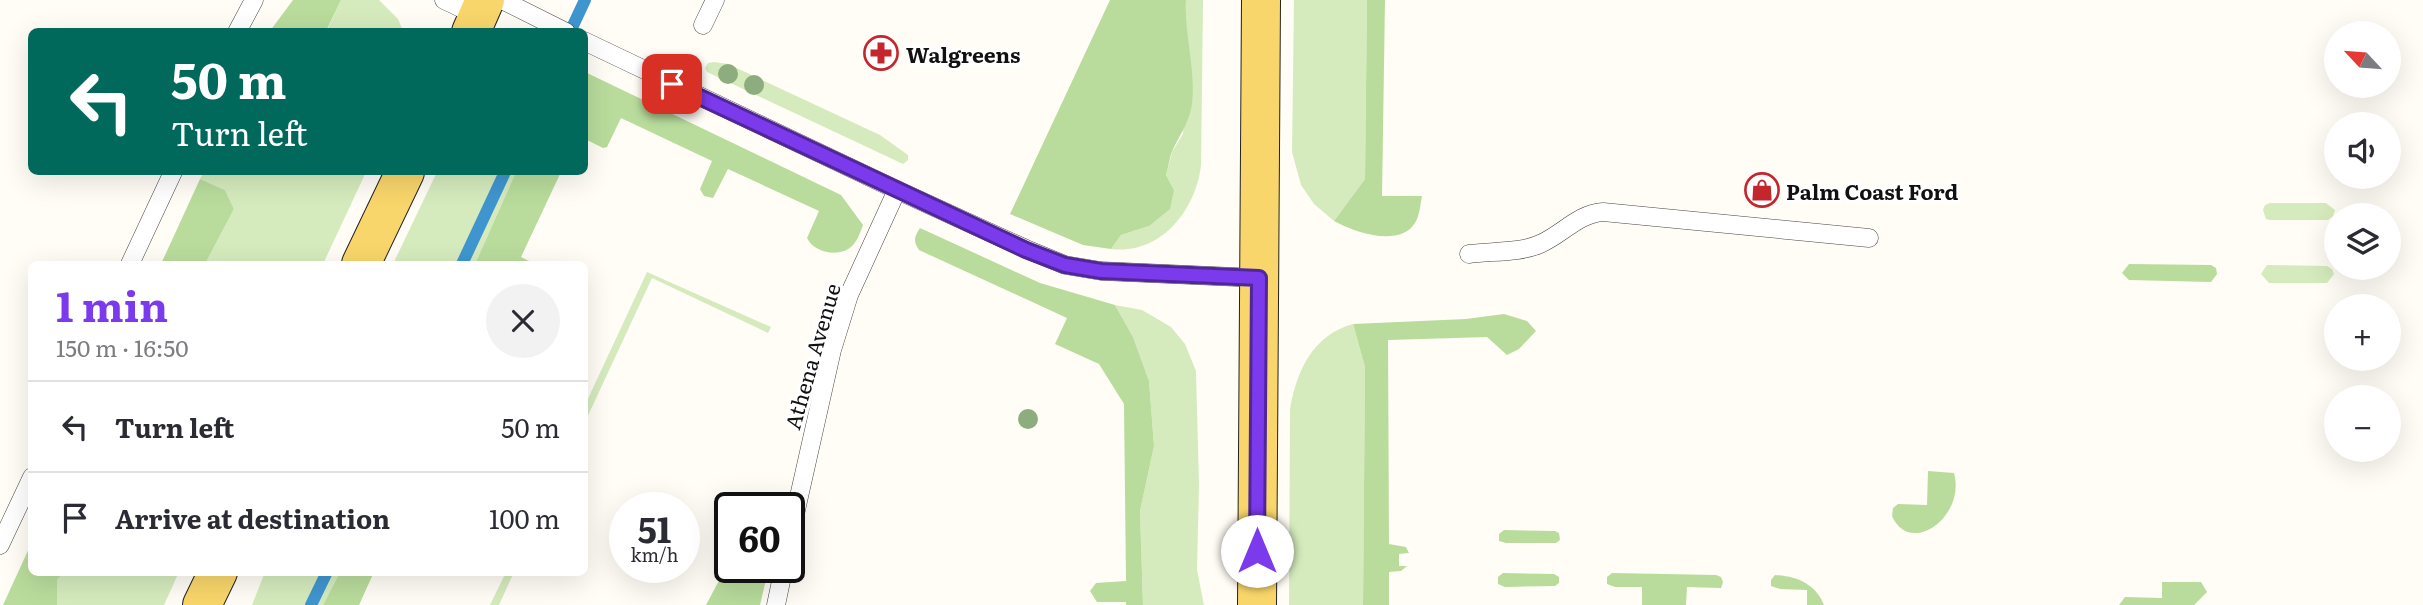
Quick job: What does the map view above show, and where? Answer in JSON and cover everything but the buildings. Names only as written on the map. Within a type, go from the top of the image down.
[{"type":"main road","points":[[1257,605],[1261,0]]},
{"type":"main road","points":[[362,261],[404,175]]},
{"type":"main road","points":[[202,605],[216,576]]},
{"type":"lane","points":[[239,28],[254,0]]},
{"type":"lane","points":[[703,25],[715,0]]},
{"type":"lane","points":[[476,9],[557,28]]},
{"type":"lane","points":[[588,43],[1026,250],[1065,265],[1101,271],[1259,278]]},
{"type":"lane","points":[[131,261],[172,175]]},
{"type":"lane","name":"Athena Avenue","points":[[800,492],[832,350],[849,295],[897,190]]},
{"type":"lane","points":[[1469,254],[1528,248],[1541,244],[1588,213],[1603,212],[1869,238]]},
{"type":"lane","points":[[0,545],[28,486]]},
{"type":"lane","points":[[776,605],[781,583]]},
{"type":"green space","points":[[293,0],[341,0],[327,28],[272,28]]},
{"type":"green space","points":[[341,0],[379,0],[398,19],[402,28],[328,28]]},
{"type":"green space","points":[[1110,0],[1186,0],[1193,91],[1188,118],[1171,154],[1166,175],[1174,190],[1170,209],[1149,226],[1121,235],[1111,249],[1083,245],[1010,214]]},
{"type":"green space","points":[[1186,0],[1203,0],[1201,165],[1198,182],[1184,213],[1160,237],[1129,249],[1111,249],[1121,235],[1149,226],[1174,190],[1166,175],[1172,152],[1183,134],[1190,67],[1185,20]]},
{"type":"green space","points":[[1294,0],[1367,0],[1365,179],[1334,221],[1314,204],[1301,185],[1292,152]]},
{"type":"green space","points":[[1367,0],[1385,0],[1382,196],[1422,196],[1415,223],[1408,231],[1398,235],[1376,236],[1334,221],[1365,179]]},
{"type":"green space","points":[[708,63],[728,64],[880,135],[908,155],[908,160],[903,164],[707,72],[705,68]]},
{"type":"green space","points":[[588,73],[841,195],[863,225],[856,241],[847,250],[834,253],[821,250],[807,238],[819,211],[728,169],[713,198],[704,196],[700,189],[712,161],[621,118],[607,147],[603,148],[588,140]]},
{"type":"green space","points":[[202,175],[365,175],[324,261],[207,261],[234,209],[225,190],[200,179]]},
{"type":"green space","points":[[436,175],[515,175],[476,261],[394,261]]},
{"type":"green space","points":[[515,175],[560,175],[521,257],[529,261],[476,261]]},
{"type":"green space","points":[[200,179],[225,190],[234,209],[207,261],[162,261]]},
{"type":"green space","points":[[2324,203],[2324,220],[2266,219],[2263,210],[2265,205]]},
{"type":"green space","points":[[920,228],[1040,283],[1115,305],[1133,337],[1149,381],[1154,446],[1140,511],[1143,605],[1097,602],[1090,591],[1096,583],[1126,581],[1124,404],[1099,364],[1055,344],[1067,318],[919,250],[915,239]]},
{"type":"green space","points":[[2129,264],[2211,265],[2216,268],[2217,274],[2211,282],[2129,280],[2122,273]]},
{"type":"green space","points":[[2267,265],[2324,266],[2324,280],[2329,280],[2327,283],[2269,283],[2261,274]]},
{"type":"green space","points":[[647,272],[771,327],[768,333],[652,278],[588,416],[588,399]]},
{"type":"green space","points":[[1115,305],[1142,310],[1171,327],[1185,344],[1196,371],[1199,485],[1197,570],[1204,605],[1143,605],[1140,511],[1154,446],[1149,381],[1133,337]]},
{"type":"green space","points":[[1504,314],[1527,321],[1536,331],[1519,349],[1507,355],[1487,337],[1388,340],[1389,544],[1406,547],[1409,553],[1399,554],[1399,566],[1407,566],[1401,571],[1389,572],[1389,605],[1363,605],[1365,367],[1353,324],[1466,319]]},
{"type":"green space","points":[[1353,324],[1365,367],[1363,605],[1289,605],[1290,409],[1293,395],[1302,368],[1317,345],[1339,329]]},
{"type":"green space","points":[[1928,471],[1954,473],[1956,489],[1952,504],[1934,526],[1923,532],[1911,533],[1900,528],[1892,516],[1893,508],[1898,504],[1927,505]]},
{"type":"green space","points":[[1504,530],[1555,531],[1559,533],[1560,540],[1556,543],[1506,543],[1499,541],[1499,534]]},
{"type":"green space","points":[[28,551],[28,576],[60,576],[57,580],[57,605],[3,605]]},
{"type":"green space","points":[[1503,573],[1554,574],[1559,577],[1559,583],[1555,586],[1505,587],[1498,584],[1498,577]]},
{"type":"green space","points":[[1612,573],[1716,575],[1721,577],[1723,582],[1721,588],[1687,587],[1686,605],[1642,605],[1642,587],[1615,587],[1607,584],[1607,577]]},
{"type":"green space","points":[[1775,575],[1805,582],[1816,592],[1824,605],[1807,605],[1807,590],[1771,586]]},
{"type":"green space","points":[[60,576],[177,576],[164,605],[57,605],[57,580]]},
{"type":"green space","points":[[263,576],[338,576],[323,605],[252,605]]},
{"type":"green space","points":[[338,576],[372,576],[359,605],[323,605]]},
{"type":"green space","points":[[504,576],[512,576],[499,605],[490,605]]},
{"type":"green space","points":[[2162,582],[2201,582],[2207,592],[2194,605],[2119,605],[2125,597],[2162,598]]},
{"type":"green space","points":[[718,583],[765,583],[760,605],[706,605]]},
{"type":"waterway","points":[[572,28],[585,0]]},
{"type":"waterway","points":[[463,261],[504,175]]},
{"type":"waterway","points":[[311,605],[325,576]]},
{"type":"place","name":"Walgreens","points":[[881,53]]},
{"type":"place","name":"Palm Coast Ford","points":[[1762,190]]},
{"type":"route","points":[[672,84],[1026,250],[1065,265],[1101,271],[1259,278],[1257,551]]}]
